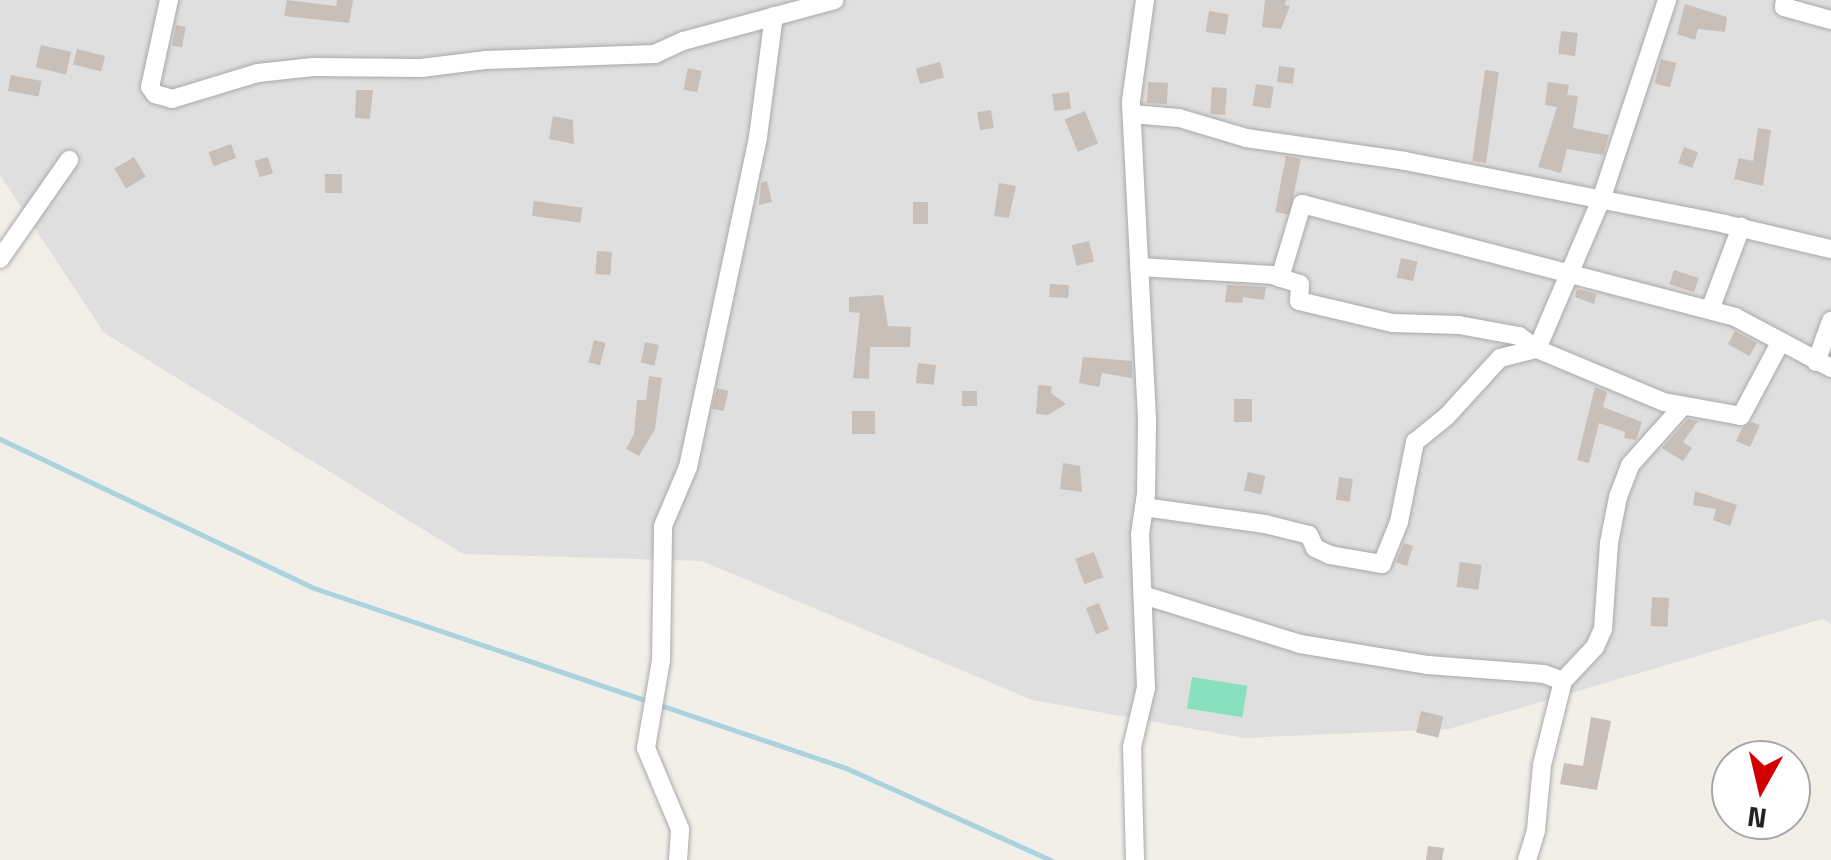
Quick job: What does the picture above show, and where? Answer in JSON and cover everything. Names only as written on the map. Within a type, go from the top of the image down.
[{"type":"street","points":[[169,0],[150,86],[155,94],[172,98],[258,73],[313,66],[421,68],[486,60],[656,54],[683,40],[834,0]]},
{"type":"street","points":[[1135,860],[1132,747],[1146,688],[1140,534],[1146,419],[1132,114],[1145,0]]},
{"type":"street","points":[[1537,349],[1601,200],[1667,0]]},
{"type":"street","points":[[1785,0],[1784,7],[1831,20]]},
{"type":"street","points":[[678,860],[680,829],[646,748],[661,660],[663,526],[688,466],[758,137],[774,16]]},
{"type":"street","points":[[1132,114],[1179,118],[1246,138],[1405,161],[1742,227],[1831,249]]},
{"type":"street","points":[[0,259],[69,160]]},
{"type":"street","points":[[1280,278],[1302,204],[1568,270],[1735,317],[1824,365],[1831,321]]},
{"type":"street","points":[[1710,310],[1742,227]]},
{"type":"street","points":[[1138,267],[1280,278],[1300,284],[1299,301],[1392,323],[1459,325],[1519,336],[1537,349],[1682,406],[1741,416],[1780,342]]},
{"type":"street","points":[[1144,508],[1265,524],[1309,535],[1315,548],[1330,554],[1382,564],[1399,522],[1414,442],[1446,417],[1500,358],[1537,349]]},
{"type":"street","points":[[1527,860],[1536,830],[1542,765],[1563,681],[1596,647],[1603,629],[1609,543],[1630,465],[1682,406]]},
{"type":"street","points":[[1143,596],[1300,644],[1428,665],[1544,674],[1563,681]]},
{"type":"shaded area","points":[[0,0],[1831,0],[1831,624],[1822,619],[1449,729],[1244,738],[1032,700],[702,561],[463,554],[104,333],[0,175]]},
{"type":"green space","points":[[1192,677],[1247,686],[1242,717],[1187,709]]},
{"type":"building","points":[[287,0],[336,6],[337,0],[353,0],[349,23],[284,16]]},
{"type":"building","points":[[1265,0],[1286,0],[1285,5],[1290,6],[1281,29],[1262,27]]},
{"type":"building","points":[[1685,4],[1727,17],[1725,32],[1698,29],[1695,40],[1677,34]]},
{"type":"building","points":[[1209,11],[1229,14],[1225,35],[1206,32]]},
{"type":"building","points":[[176,25],[186,27],[182,48],[172,46]]},
{"type":"building","points":[[1561,31],[1578,33],[1575,56],[1558,54]]},
{"type":"building","points":[[41,45],[71,52],[66,74],[36,67]]},
{"type":"building","points":[[77,49],[105,56],[101,72],[73,65]]},
{"type":"building","points":[[1661,59],[1676,63],[1670,87],[1655,83]]},
{"type":"building","points":[[940,62],[944,77],[920,84],[916,68]]},
{"type":"building","points":[[1279,66],[1295,68],[1293,84],[1277,82]]},
{"type":"building","points":[[688,68],[702,71],[697,92],[683,90]]},
{"type":"building","points":[[1485,70],[1499,72],[1486,163],[1472,161]]},
{"type":"building","points":[[11,75],[41,81],[38,97],[8,91]]},
{"type":"building","points":[[1148,82],[1168,83],[1167,104],[1147,103]]},
{"type":"building","points":[[1548,82],[1569,85],[1567,95],[1578,96],[1573,128],[1609,135],[1603,155],[1567,149],[1561,173],[1538,167],[1557,107],[1545,105]]},
{"type":"building","points":[[1256,84],[1274,87],[1270,109],[1253,106]]},
{"type":"building","points":[[1212,87],[1227,88],[1225,115],[1210,114]]},
{"type":"building","points":[[356,90],[373,90],[370,119],[355,118]]},
{"type":"building","points":[[1069,92],[1071,109],[1054,111],[1052,94]]},
{"type":"building","points":[[991,110],[994,128],[980,130],[977,112]]},
{"type":"building","points":[[1085,111],[1098,143],[1078,152],[1065,119]]},
{"type":"building","points":[[553,116],[573,120],[574,144],[549,139]]},
{"type":"building","points":[[1758,128],[1771,130],[1763,186],[1734,179],[1739,158],[1753,161]]},
{"type":"building","points":[[231,144],[236,158],[214,166],[208,152]]},
{"type":"building","points":[[1684,147],[1698,152],[1692,168],[1678,163]]},
{"type":"building","points":[[1286,156],[1301,159],[1290,215],[1275,212]]},
{"type":"building","points":[[134,157],[146,177],[126,189],[114,169]]},
{"type":"building","points":[[268,157],[273,173],[260,177],[255,161]]},
{"type":"building","points":[[325,174],[342,174],[342,193],[325,193]]},
{"type":"building","points":[[767,181],[772,202],[759,205],[761,183]]},
{"type":"building","points":[[999,183],[1016,186],[1009,218],[994,216]]},
{"type":"building","points":[[534,201],[583,208],[580,223],[532,216]]},
{"type":"building","points":[[913,202],[928,202],[928,224],[913,224]]},
{"type":"building","points":[[1089,241],[1094,261],[1077,266],[1072,245]]},
{"type":"building","points":[[597,251],[612,252],[610,275],[595,274]]},
{"type":"building","points":[[1401,258],[1418,262],[1413,281],[1397,277]]},
{"type":"building","points":[[1674,270],[1699,278],[1694,292],[1669,284]]},
{"type":"building","points":[[1050,284],[1069,285],[1068,298],[1049,297]]},
{"type":"building","points":[[1227,285],[1266,287],[1264,300],[1243,297],[1242,303],[1225,302]]},
{"type":"building","points":[[1577,289],[1597,294],[1594,304],[1575,297]]},
{"type":"building","points":[[883,295],[888,326],[911,327],[910,347],[870,347],[869,379],[853,378],[860,313],[849,312],[849,297]]},
{"type":"building","points":[[1735,331],[1757,343],[1750,356],[1728,344]]},
{"type":"building","points":[[594,340],[606,343],[600,365],[588,362]]},
{"type":"building","points":[[645,342],[659,345],[654,365],[641,363]]},
{"type":"building","points":[[1083,357],[1132,361],[1132,378],[1102,373],[1099,387],[1079,383]]},
{"type":"building","points":[[918,363],[936,365],[934,385],[916,383]]},
{"type":"building","points":[[649,376],[662,378],[655,429],[639,456],[626,449],[634,434],[637,400],[646,400]]},
{"type":"building","points":[[1038,385],[1052,386],[1051,393],[1066,404],[1048,415],[1036,414]]},
{"type":"building","points":[[1595,387],[1607,392],[1603,407],[1642,422],[1636,440],[1624,438],[1625,432],[1599,423],[1589,463],[1577,460]]},
{"type":"building","points":[[717,388],[729,391],[724,411],[712,408]]},
{"type":"building","points":[[962,391],[977,391],[977,406],[962,406]]},
{"type":"building","points":[[1234,399],[1252,399],[1252,422],[1234,422]]},
{"type":"building","points":[[852,411],[875,411],[875,434],[852,434]]},
{"type":"building","points":[[1688,419],[1698,421],[1683,442],[1692,448],[1683,461],[1662,448]]},
{"type":"building","points":[[1752,422],[1760,425],[1750,447],[1736,441],[1742,428]]},
{"type":"building","points":[[1063,463],[1080,466],[1082,492],[1060,489]]},
{"type":"building","points":[[1248,472],[1266,476],[1261,495],[1244,491]]},
{"type":"building","points":[[1339,477],[1353,479],[1350,502],[1336,500]]},
{"type":"building","points":[[1695,491],[1737,505],[1730,526],[1713,520],[1716,509],[1693,505]]},
{"type":"building","points":[[1404,543],[1413,546],[1407,566],[1396,562]]},
{"type":"building","points":[[1094,552],[1103,577],[1084,584],[1075,559]]},
{"type":"building","points":[[1460,562],[1482,565],[1478,590],[1457,587]]},
{"type":"building","points":[[1652,597],[1669,598],[1667,627],[1650,626]]},
{"type":"building","points":[[1099,603],[1109,629],[1096,634],[1086,608]]},
{"type":"building","points":[[1421,711],[1443,716],[1438,738],[1416,732]]},
{"type":"building","points":[[1591,717],[1611,721],[1597,790],[1560,784],[1564,763],[1583,766]]},
{"type":"building","points":[[1428,846],[1444,848],[1442,860],[1426,860]]},
{"type":"waterway","points":[[0,439],[311,587],[650,702]]},
{"type":"waterway","points":[[660,705],[846,768],[1051,860]]}]
